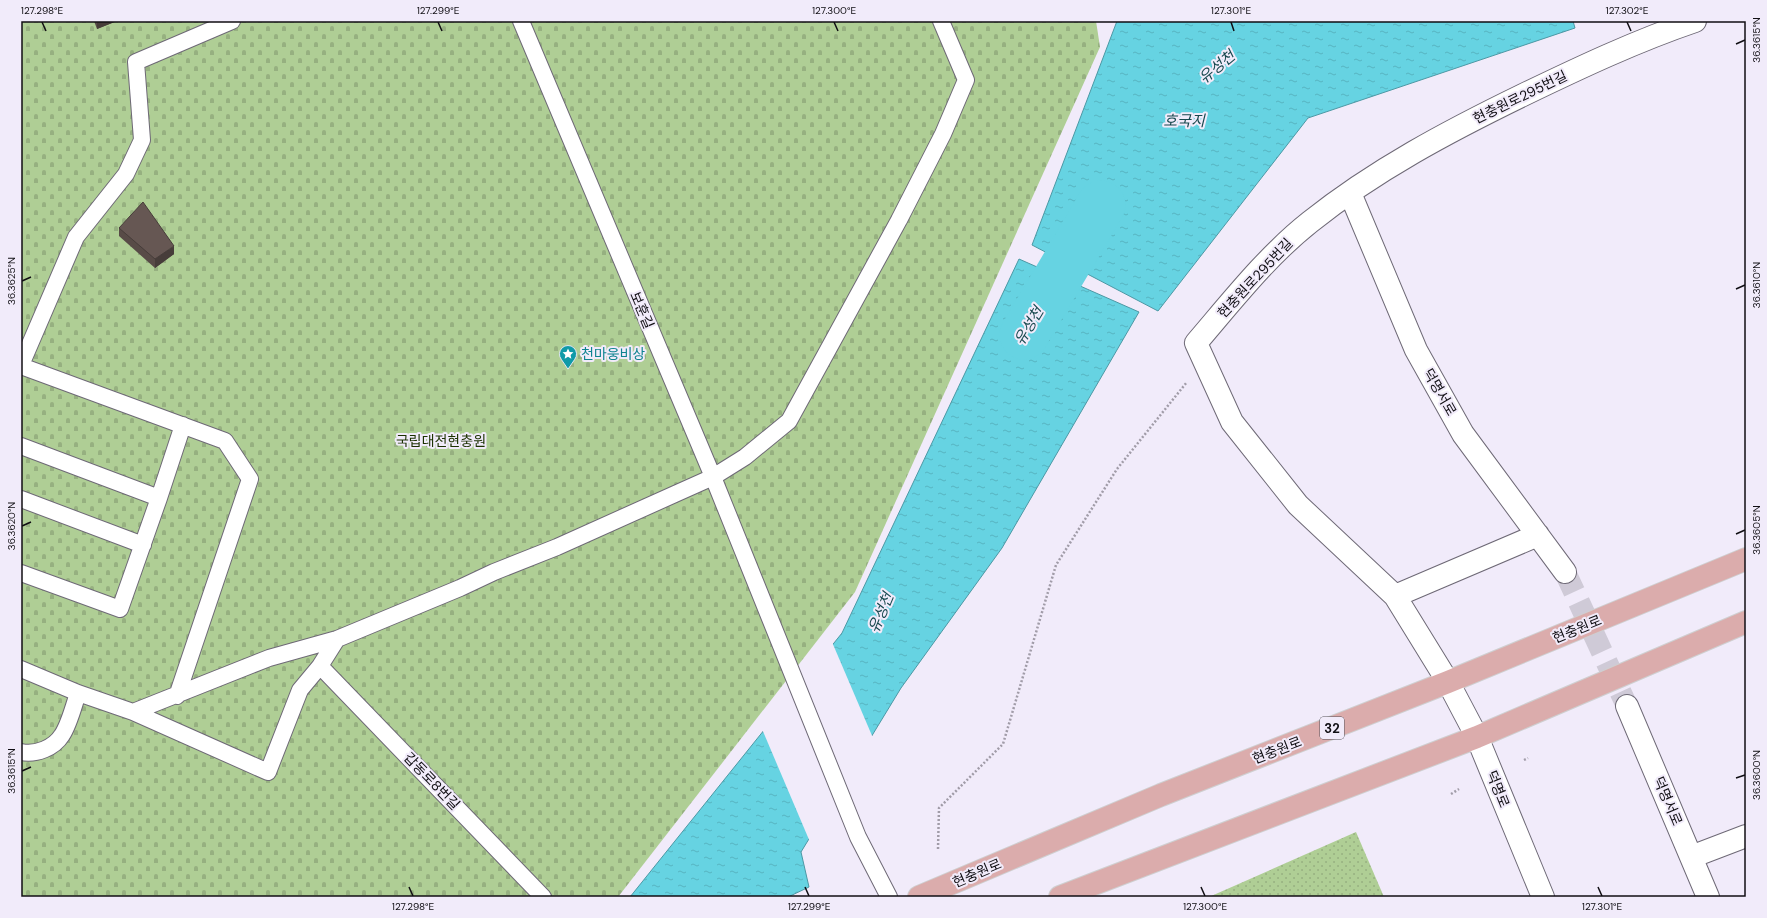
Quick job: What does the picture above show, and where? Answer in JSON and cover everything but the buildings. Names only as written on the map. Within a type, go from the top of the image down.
[{"type":"main road","name":"현충원로","points":[[919,897],[1161,795],[1448,682],[1746,559]]},
{"type":"main road","points":[[1060,897],[1477,736],[1746,622]]},
{"type":"street","name":"현충원로295번길","points":[[1448,682],[1395,596],[1298,505],[1232,422],[1196,343],[1262,266],[1309,222],[1350,193],[1456,128],[1582,66],[1695,21]]},
{"type":"street","name":"덕명서로","points":[[1350,193],[1416,350],[1463,434],[1565,572]]},
{"type":"street","points":[[1395,596],[1538,535]]},
{"type":"street","name":"덕명로","points":[[1448,682],[1477,736],[1543,897]]},
{"type":"street","name":"덕명서로","points":[[1628,706],[1708,897]]},
{"type":"street","points":[[1691,857],[1746,836]]},
{"type":"lane","points":[[177,696],[250,479],[225,441],[21,365],[76,237],[126,174],[142,140],[136,62],[232,21]]},
{"type":"lane","name":"보훈길","points":[[521,21],[712,477],[858,836],[889,897]]},
{"type":"lane","points":[[132,712],[177,696],[269,658],[337,639],[460,588],[494,572],[557,547],[712,477],[745,457],[789,421],[899,220],[943,134],[966,80],[941,21]]},
{"type":"lane","points":[[21,573],[120,609],[183,425]]},
{"type":"lane","points":[[21,446],[159,498]]},
{"type":"lane","points":[[21,498],[143,545]]},
{"type":"lane","points":[[21,669],[78,693],[132,712],[268,772],[300,690],[320,666],[337,639]]},
{"type":"lane","name":"갑동로8번길","points":[[320,666],[543,897]]},
{"type":"lane","points":[[21,752],[27,753],[41,751],[53,745],[63,735],[78,693]]},
{"type":"path","points":[[938,849],[939,808],[1003,744],[1056,565],[1117,469],[1203,361]]},
{"type":"path","points":[[1524,760],[1528,758]]},
{"type":"path","points":[[1451,794],[1459,789]]},
{"type":"green space","name":"국립대전현충원","points":[[21,21],[1096,21],[1100,47],[855,592],[618,897],[21,897]]},
{"type":"green space","points":[[1356,832],[1384,897],[1209,897]]},
{"type":"water","name":"호국지","points":[[1117,21],[1573,21],[1575,28],[1308,118],[1158,311],[1032,245]]},
{"type":"water","points":[[1019,259],[1139,312],[1002,548],[901,688],[801,852],[809,887],[788,897],[630,897],[842,633]]},
{"type":"pier","points":[[832,642],[873,738],[810,842],[762,729]]},
{"type":"waterway","name":"유성천","points":[[1024,335],[1101,205]]},
{"type":"tunnel","points":[[1565,572],[1627,706]]},
{"type":"place","name":"천마웅비상","points":[[568,369]]}]
